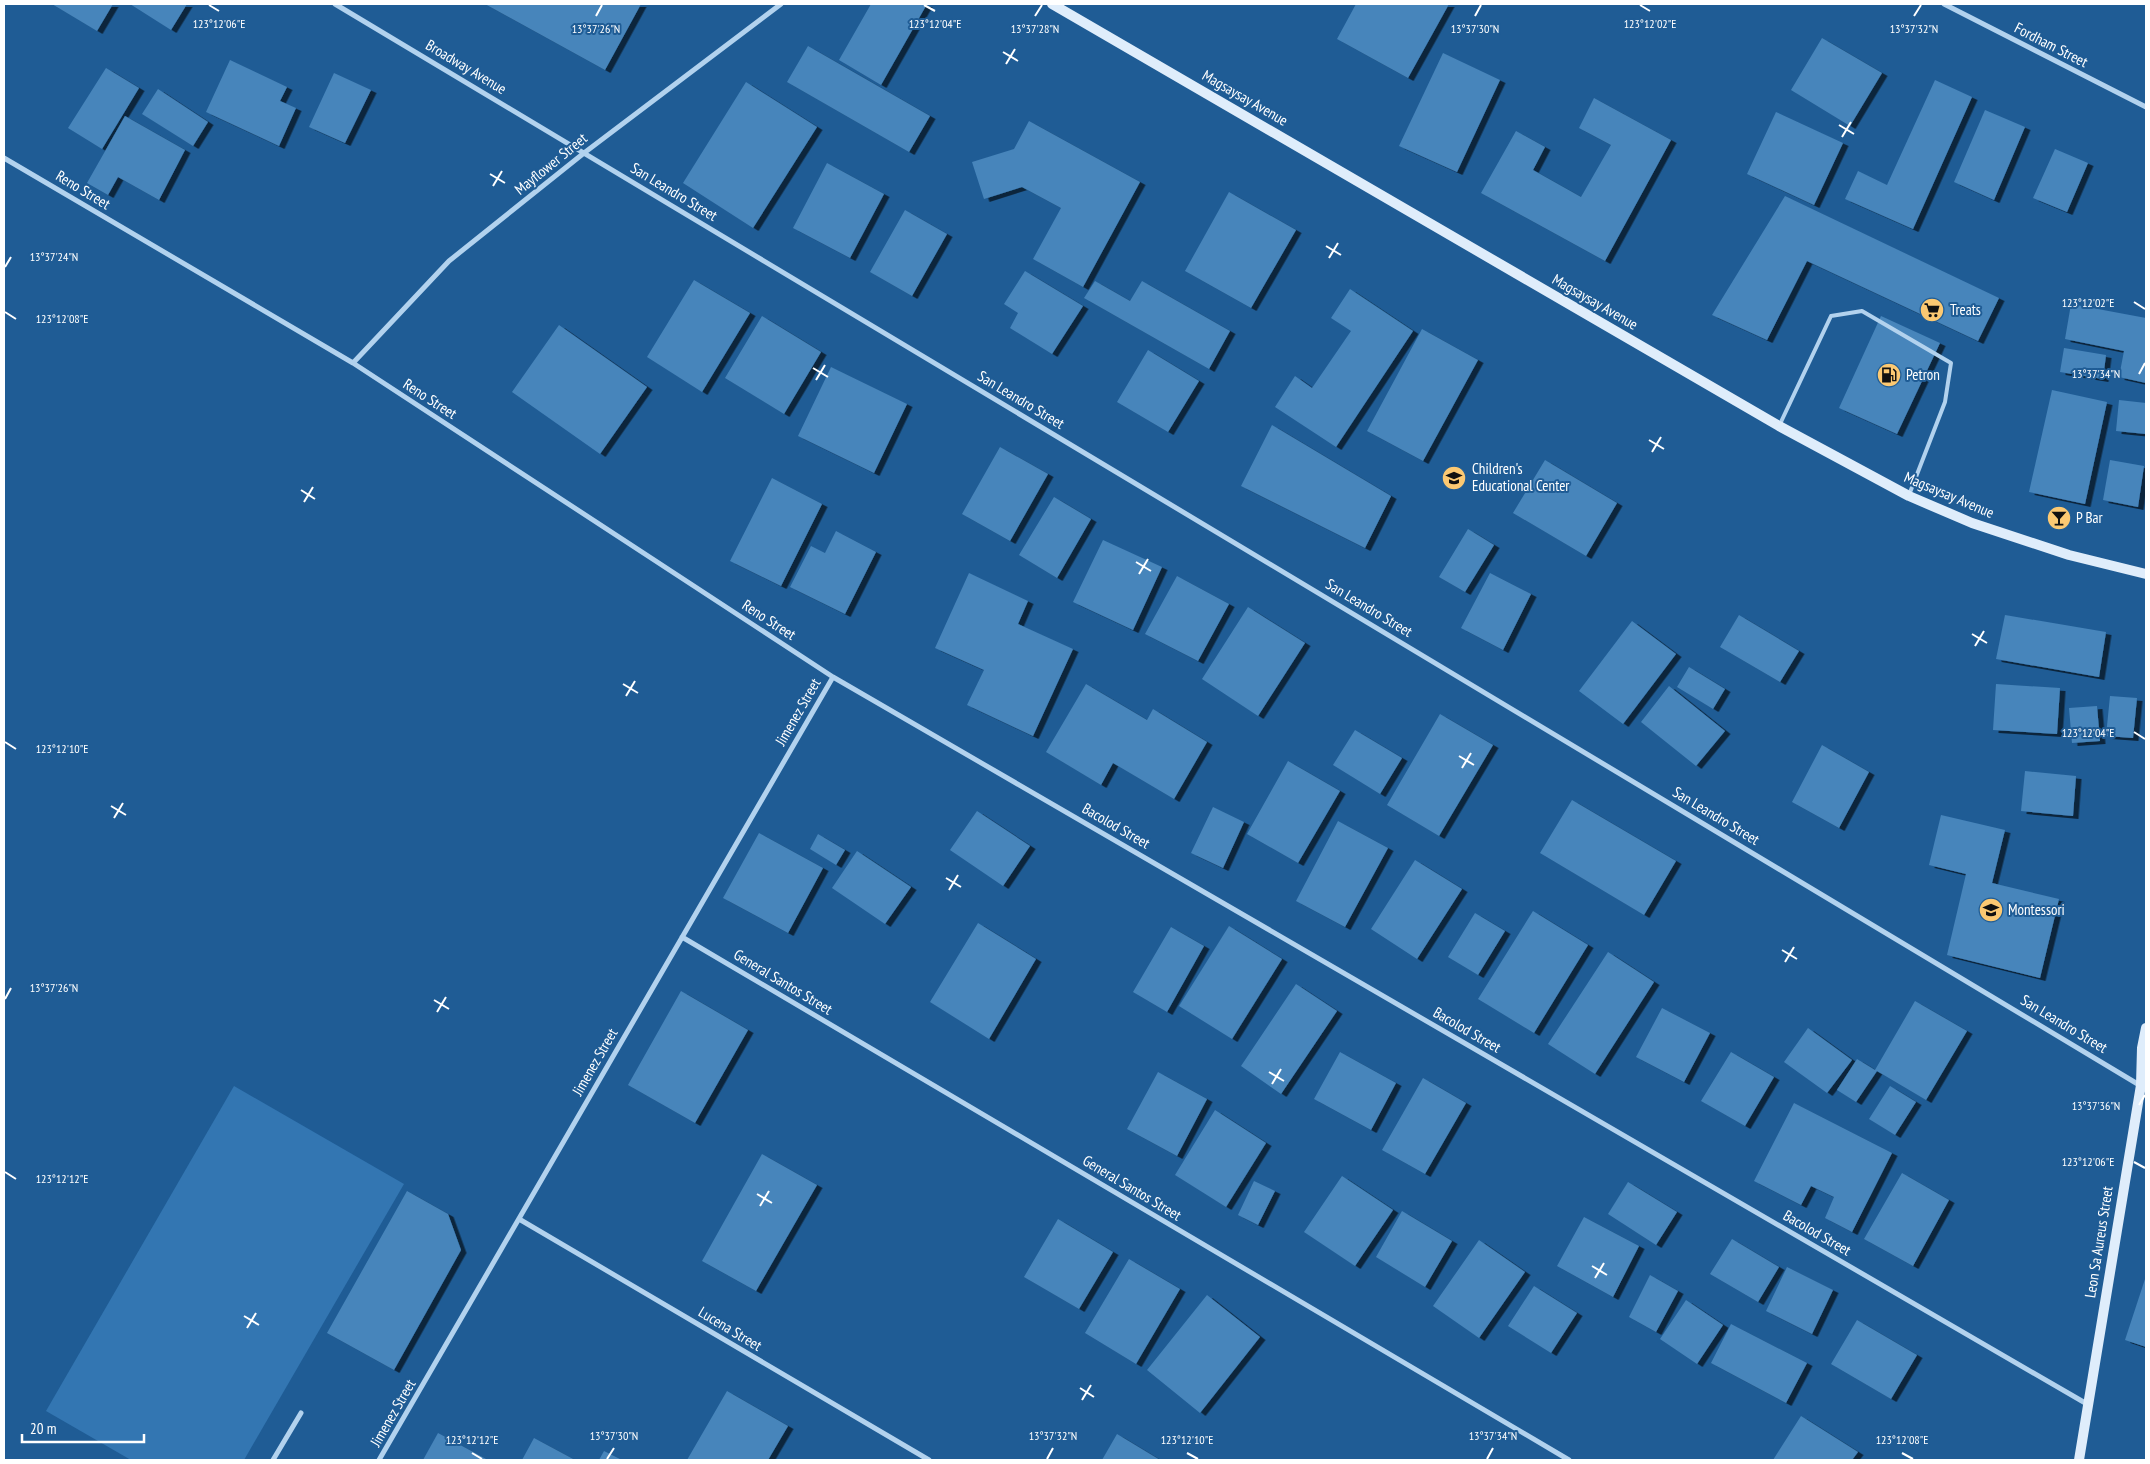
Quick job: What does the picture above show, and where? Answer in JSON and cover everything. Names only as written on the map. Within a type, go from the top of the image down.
[{"type":"main road","name":"Magsaysay Avenue","points":[[1052,4],[1779,426],[1908,496],[1972,523],[2051,549],[2146,574]]},
{"type":"main road","name":"Leon Sa Aureus Street","points":[[2079,1460],[2087,1404],[2144,1087],[2142,1048],[2146,1028]]},
{"type":"street","name":"Broadway Avenue","points":[[335,4],[584,153]]},
{"type":"street","name":"Mayflower Street","points":[[353,364],[449,261],[584,153],[781,4]]},
{"type":"street","name":"Fordham Street","points":[[1944,4],[2146,107]]},
{"type":"street","name":"San Leandro Street","points":[[584,153],[2144,1087]]},
{"type":"street","name":"Reno Street","points":[[4,158],[353,364],[833,677]]},
{"type":"street","name":"Jimenez Street","points":[[380,1460],[833,677]]},
{"type":"street","name":"Bacolod Street","points":[[833,677],[2087,1404]]},
{"type":"street","name":"General Santos Street","points":[[682,937],[1569,1460]]},
{"type":"street","name":"Lucena Street","points":[[519,1219],[929,1460]]},
{"type":"street","points":[[273,1460],[302,1413]]},
{"type":"lane","points":[[1779,426],[1831,316],[1862,312],[1951,362],[1945,402],[1908,496]]},
{"type":"shaded area","points":[[234,1086],[404,1184],[244,1460],[131,1460],[46,1411]]},
{"type":"building","points":[[52,4],[113,4],[97,31]]},
{"type":"building","points":[[130,4],[187,4],[171,30]]},
{"type":"building","points":[[485,4],[641,4],[605,70]]},
{"type":"building","points":[[871,4],[927,4],[881,85],[839,60]]},
{"type":"building","points":[[1356,4],[1449,4],[1408,78],[1337,39]]},
{"type":"building","points":[[1822,38],[1882,73],[1850,126],[1791,90]]},
{"type":"building","points":[[808,46],[930,116],[909,152],[787,82]]},
{"type":"building","points":[[1443,53],[1500,80],[1457,172],[1399,146]]},
{"type":"building","points":[[230,60],[287,87],[280,101],[296,108],[279,146],[206,112]]},
{"type":"building","points":[[106,68],[139,88],[102,149],[68,128]]},
{"type":"building","points":[[334,73],[371,90],[345,143],[309,127]]},
{"type":"building","points":[[1935,80],[1972,97],[1913,229],[1845,199],[1858,171],[1887,185]]},
{"type":"building","points":[[746,82],[817,127],[753,228],[683,183]]},
{"type":"building","points":[[158,89],[208,122],[193,146],[142,114]]},
{"type":"building","points":[[1594,98],[1671,140],[1605,261],[1481,193],[1516,131],[1545,147],[1533,170],[1581,197],[1611,145],[1579,128]]},
{"type":"building","points":[[1985,110],[2025,127],[1994,200],[1954,182]]},
{"type":"building","points":[[1776,112],[1843,143],[1814,205],[1747,174]]},
{"type":"building","points":[[125,116],[185,150],[159,200],[118,177],[108,195],[87,183]]},
{"type":"building","points":[[1029,121],[1140,182],[1083,287],[1033,259],[1061,208],[1022,187],[984,199],[972,162],[1014,149]]},
{"type":"building","points":[[2055,149],[2088,163],[2067,212],[2033,198]]},
{"type":"building","points":[[827,163],[884,194],[850,258],[793,228]]},
{"type":"building","points":[[1229,192],[1296,230],[1251,308],[1185,271]]},
{"type":"building","points":[[1785,196],[1999,298],[1978,341],[1807,261],[1767,340],[1712,315]]},
{"type":"building","points":[[905,210],[947,234],[912,296],[870,272]]},
{"type":"building","points":[[1025,271],[1083,306],[1052,354],[1010,328],[1018,313],[1004,304]]},
{"type":"building","points":[[694,280],[750,313],[702,392],[647,357]]},
{"type":"building","points":[[1095,281],[1130,301],[1142,281],[1230,331],[1209,369],[1084,298]]},
{"type":"building","points":[[1350,289],[1413,331],[1336,447],[1275,407],[1295,376],[1312,388],[1351,331],[1331,318]]},
{"type":"building","points":[[2071,304],[2146,318],[2146,383],[2119,377],[2124,351],[2065,339]]},
{"type":"building","points":[[762,316],[821,352],[784,414],[725,378]]},
{"type":"building","name":"Petron","points":[[1881,316],[1940,343],[1897,434],[1839,408]]},
{"type":"building","points":[[559,325],[647,387],[600,454],[512,392]]},
{"type":"building","points":[[1422,329],[1478,360],[1423,461],[1367,431]]},
{"type":"building","points":[[2064,348],[2106,355],[2103,379],[2060,372]]},
{"type":"building","points":[[1148,350],[1199,381],[1168,432],[1117,402]]},
{"type":"building","points":[[831,367],[907,404],[874,473],[798,436]]},
{"type":"building","points":[[2052,390],[2107,402],[2085,504],[2029,492]]},
{"type":"building","points":[[2119,400],[2146,403],[2146,434],[2116,431]]},
{"type":"building","points":[[1272,425],[1391,496],[1365,548],[1241,486]]},
{"type":"building","points":[[1000,447],[1048,474],[1010,541],[962,514]]},
{"type":"building","points":[[1545,460],[1617,503],[1586,556],[1513,513]]},
{"type":"building","points":[[2110,460],[2144,466],[2138,507],[2103,500]]},
{"type":"building","points":[[772,478],[822,504],[781,586],[730,561]]},
{"type":"building","points":[[1054,497],[1091,519],[1057,578],[1019,555]]},
{"type":"building","points":[[1468,529],[1494,545],[1465,592],[1439,577]]},
{"type":"building","points":[[836,531],[876,552],[845,614],[790,587],[811,546],[825,553]]},
{"type":"building","points":[[1103,540],[1162,567],[1133,630],[1073,602]]},
{"type":"building","points":[[969,573],[1028,601],[1018,624],[1073,649],[1033,736],[967,705],[984,670],[935,648]]},
{"type":"building","points":[[1490,573],[1531,594],[1503,650],[1461,628]]},
{"type":"building","points":[[1177,576],[1229,604],[1198,661],[1145,634]]},
{"type":"building","points":[[1248,607],[1305,643],[1258,716],[1202,679]]},
{"type":"building","points":[[1739,615],[1799,651],[1780,682],[1720,647]]},
{"type":"building","points":[[2005,615],[2106,632],[2099,677],[1996,659]]},
{"type":"building","points":[[1632,621],[1676,654],[1623,724],[1579,691]]},
{"type":"building","points":[[1689,667],[1725,689],[1713,709],[1677,687]]},
{"type":"building","points":[[1086,684],[1147,720],[1153,709],[1207,742],[1174,799],[1113,763],[1101,785],[1046,752]]},
{"type":"building","points":[[1996,684],[2060,688],[2057,734],[1993,730]]},
{"type":"building","points":[[1669,686],[1725,731],[1696,766],[1641,722]]},
{"type":"building","points":[[2110,696],[2137,698],[2133,738],[2106,736]]},
{"type":"building","points":[[2097,706],[2100,741],[2072,743],[2069,708]]},
{"type":"building","points":[[1440,714],[1493,745],[1439,836],[1387,805]]},
{"type":"building","points":[[1355,730],[1402,758],[1380,794],[1333,765]]},
{"type":"building","points":[[1822,745],[1869,772],[1839,828],[1792,802]]},
{"type":"building","points":[[1288,761],[1340,791],[1298,863],[1247,834]]},
{"type":"building","points":[[2025,771],[2076,776],[2073,816],[2021,811]]},
{"type":"building","points":[[1572,800],[1676,861],[1644,915],[1540,853]]},
{"type":"building","points":[[1213,807],[1244,822],[1223,868],[1191,853]]},
{"type":"building","points":[[977,811],[1030,846],[1003,886],[950,850]]},
{"type":"building","points":[[1941,815],[2005,830],[1992,883],[2059,899],[2040,978],[1947,955],[1966,874],[1929,865]]},
{"type":"building","points":[[1338,821],[1388,848],[1345,927],[1296,901]]},
{"type":"building","points":[[759,833],[823,868],[788,933],[723,898]]},
{"type":"building","points":[[818,834],[845,850],[836,865],[810,849]]},
{"type":"building","points":[[857,851],[911,887],[885,924],[832,888]]},
{"type":"building","points":[[1415,860],[1462,889],[1417,959],[1371,929]]},
{"type":"building","points":[[1533,911],[1588,945],[1534,1033],[1478,999]]},
{"type":"building","points":[[1475,913],[1505,931],[1478,975],[1448,957]]},
{"type":"building","points":[[978,923],[1036,959],[989,1039],[930,1002]]},
{"type":"building","points":[[1229,926],[1282,959],[1232,1039],[1179,1006]]},
{"type":"building","points":[[1171,927],[1204,946],[1167,1012],[1133,992]]},
{"type":"building","points":[[1608,952],[1654,982],[1595,1074],[1548,1044]]},
{"type":"building","points":[[1296,984],[1337,1011],[1281,1094],[1241,1066]]},
{"type":"building","points":[[681,991],[748,1030],[695,1123],[628,1085]]},
{"type":"building","points":[[1915,1001],[1967,1031],[1926,1100],[1877,1071],[1856,1102],[1837,1090],[1857,1059],[1875,1070]]},
{"type":"building","points":[[1662,1008],[1710,1033],[1684,1082],[1636,1057]]},
{"type":"building","points":[[1808,1028],[1852,1060],[1827,1093],[1784,1062]]},
{"type":"building","points":[[1340,1052],[1396,1083],[1371,1130],[1314,1099]]},
{"type":"building","points":[[1731,1052],[1774,1077],[1745,1126],[1701,1101]]},
{"type":"building","points":[[1158,1072],[1207,1099],[1177,1156],[1127,1129]]},
{"type":"building","points":[[1423,1078],[1466,1103],[1425,1174],[1382,1150]]},
{"type":"building","points":[[1890,1086],[1916,1102],[1895,1135],[1869,1119]]},
{"type":"building","points":[[1794,1103],[1892,1153],[1852,1232],[1825,1218],[1834,1197],[1811,1186],[1801,1205],[1754,1181]]},
{"type":"building","points":[[1215,1110],[1266,1143],[1226,1207],[1175,1175]]},
{"type":"building","points":[[762,1154],[817,1185],[756,1291],[702,1261]]},
{"type":"building","points":[[1902,1173],[1949,1200],[1913,1266],[1864,1239]]},
{"type":"building","points":[[1342,1176],[1393,1210],[1355,1266],[1304,1232]]},
{"type":"building","points":[[1254,1181],[1275,1191],[1258,1225],[1238,1215]]},
{"type":"building","points":[[1628,1182],[1677,1212],[1656,1245],[1608,1214]]},
{"type":"building","points":[[407,1191],[448,1214],[461,1250],[394,1370],[327,1333]]},
{"type":"building","points":[[1402,1211],[1452,1241],[1425,1287],[1376,1257]]},
{"type":"building","points":[[1584,1217],[1639,1246],[1613,1297],[1557,1266]]},
{"type":"building","points":[[1058,1219],[1113,1252],[1079,1309],[1024,1277]]},
{"type":"building","points":[[1732,1239],[1779,1267],[1758,1302],[1710,1274]]},
{"type":"building","points":[[1479,1240],[1525,1272],[1479,1338],[1433,1306]]},
{"type":"building","points":[[1129,1259],[1180,1289],[1136,1364],[1085,1333]]},
{"type":"building","points":[[1787,1267],[1833,1290],[1812,1334],[1766,1311]]},
{"type":"building","points":[[1650,1275],[1678,1291],[1656,1332],[1629,1317]]},
{"type":"building","points":[[2146,1276],[2146,1347],[2125,1340]]},
{"type":"building","points":[[1534,1286],[1577,1313],[1551,1353],[1508,1326]]},
{"type":"building","points":[[1207,1295],[1260,1337],[1200,1413],[1147,1370]]},
{"type":"building","points":[[1686,1300],[1723,1325],[1697,1364],[1660,1339]]},
{"type":"building","points":[[1857,1320],[1917,1355],[1891,1399],[1831,1364]]},
{"type":"building","points":[[1731,1324],[1807,1363],[1786,1403],[1711,1363]]},
{"type":"building","points":[[727,1391],[788,1426],[768,1460],[687,1460]]},
{"type":"building","points":[[1801,1416],[1858,1452],[1852,1460],[1773,1460]]},
{"type":"building","points":[[438,1433],[488,1460],[423,1460]]},
{"type":"building","points":[[1117,1434],[1160,1460],[1102,1460]]},
{"type":"building","points":[[534,1438],[575,1460],[522,1460]]},
{"type":"building","points":[[604,1451],[622,1460],[599,1460]]},
{"type":"place","name":"Treats","points":[[1932,310]]},
{"type":"place","name":"Petron","points":[[1889,375]]},
{"type":"place","name":"Children's Educational Center","points":[[1454,478]]},
{"type":"place","name":"P Bar","points":[[2059,518]]},
{"type":"place","name":"Montessori","points":[[1991,910]]}]
